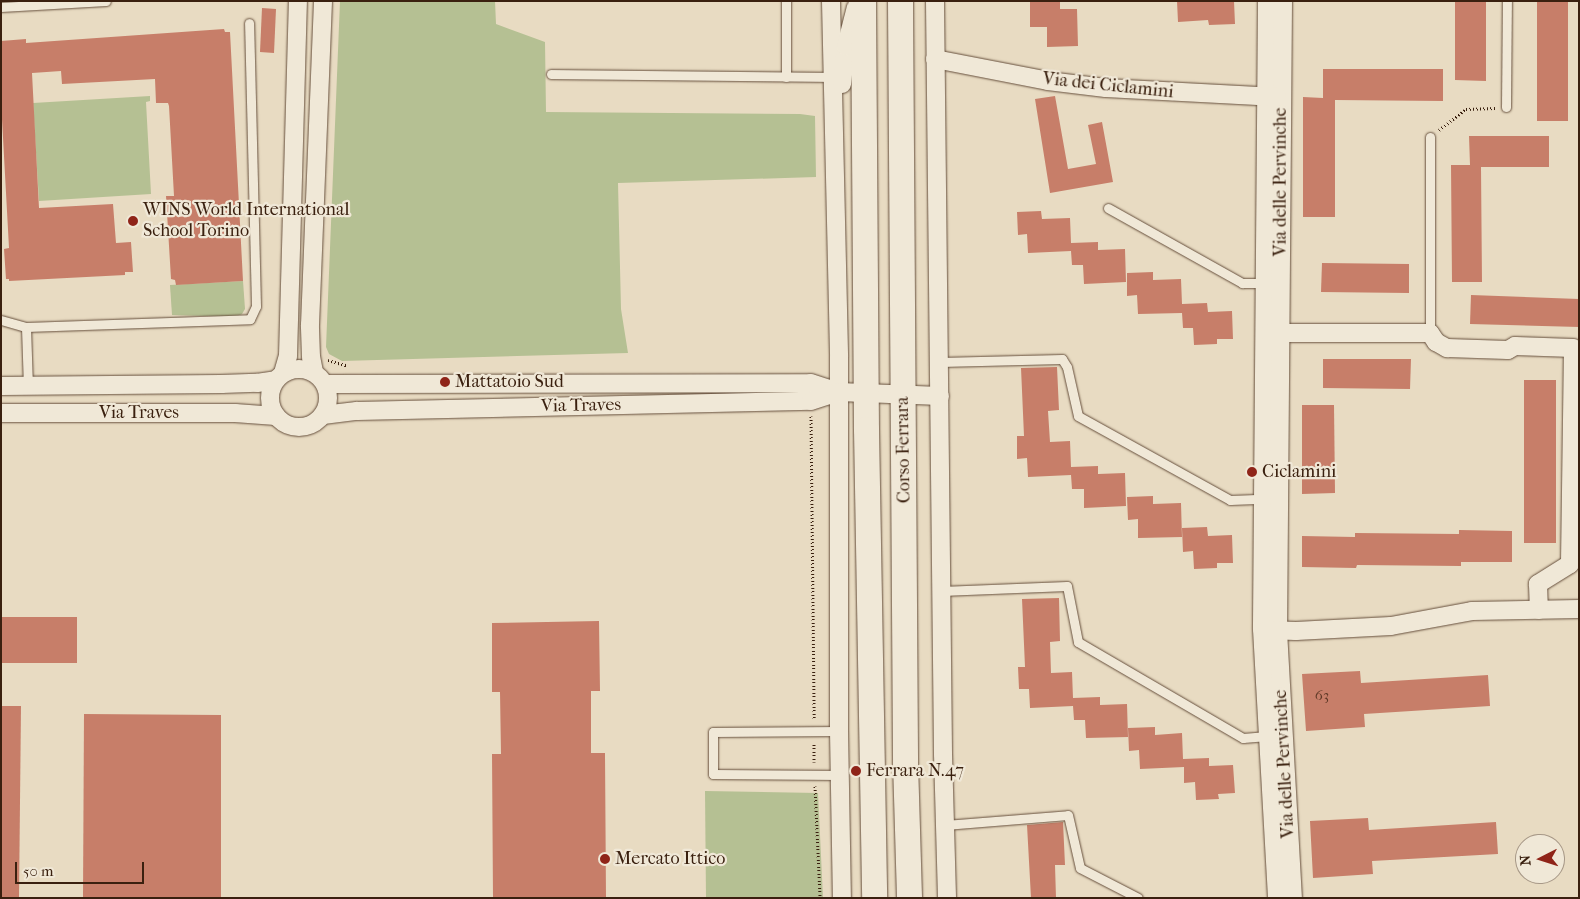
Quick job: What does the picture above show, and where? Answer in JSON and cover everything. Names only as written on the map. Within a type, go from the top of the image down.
[{"type":"main road","name":"Corso Ferrara","points":[[863,1],[873,894]]},
{"type":"main road","name":"Corso Ferrara","points":[[900,1],[906,762],[909,898]]},
{"type":"street","points":[[298,1],[289,348],[280,376],[270,398],[276,416],[283,423],[300,427],[309,426],[323,415],[329,400],[311,357],[310,325],[323,1]]},
{"type":"street","points":[[832,1],[839,392],[839,730],[842,898]]},
{"type":"street","points":[[834,123],[841,88],[846,46],[858,1]]},
{"type":"street","name":"Corso Ferrara","points":[[935,1],[941,591],[947,898]]},
{"type":"street","name":"Via delle Pervinche","points":[[1267,1],[1276,31]]},
{"type":"street","name":"Via delle Pervinche","points":[[1283,1],[1276,31],[1265,283],[1273,333],[1263,499],[1270,630],[1293,898]]},
{"type":"street","name":"Via dei Ciclamini","points":[[936,59],[1048,81],[1106,88],[1274,96]]},
{"type":"street","name":"Via delle Pervinche","points":[[1274,96],[1270,630],[1267,736],[1277,898]]},
{"type":"street","points":[[1273,333],[1430,333],[1436,342],[1447,348],[1508,350],[1515,346],[1573,348],[1570,564],[1538,584],[1539,610]]},
{"type":"street","points":[[280,376],[298,368],[320,378]]},
{"type":"street","name":"Via Traves","points":[[1,386],[257,383],[280,376]]},
{"type":"street","name":"Via Traves","points":[[320,378],[810,382],[839,392]]},
{"type":"street","name":"Via Traves","points":[[323,415],[356,411],[811,401],[839,392],[940,396]]},
{"type":"street","name":"Via Traves","points":[[1,413],[235,413],[276,416]]},
{"type":"street","points":[[1270,630],[1390,626],[1472,611],[1579,609]]},
{"type":"lane","points":[[1,7],[106,1]]},
{"type":"lane","points":[[786,1],[786,77]]},
{"type":"lane","points":[[1506,1],[1506,107]]},
{"type":"lane","points":[[1,320],[26,327],[250,319],[256,306],[249,23]]},
{"type":"lane","points":[[552,74],[832,77]]},
{"type":"lane","points":[[1430,137],[1430,333]]},
{"type":"lane","points":[[1108,208],[1242,283],[1265,283]]},
{"type":"lane","points":[[26,327],[28,386]]},
{"type":"lane","points":[[940,362],[1062,359],[1067,367],[1078,416],[1230,500],[1263,499]]},
{"type":"lane","name":"Via delle Pervinche","points":[[941,591],[1067,586],[1078,642],[1243,738],[1267,736]]},
{"type":"lane","points":[[839,730],[713,732],[713,774],[840,775]]},
{"type":"lane","points":[[945,825],[1068,815],[1080,868],[1138,898]]},
{"type":"path","points":[[1430,137],[1466,109],[1506,107]]},
{"type":"path","points":[[324,356],[332,362],[354,366]]},
{"type":"path","points":[[811,401],[814,775],[820,898]]},
{"type":"green space","points":[[340,1],[495,1],[496,24],[545,42],[546,112],[800,114],[815,116],[816,177],[618,183],[621,309],[628,353],[342,361],[329,354],[326,347]]},
{"type":"green space","points":[[150,96],[150,101],[146,102],[151,194],[39,201],[33,103]]},
{"type":"green space","points":[[243,281],[245,309],[242,314],[236,317],[172,315],[170,285]]},
{"type":"green space","points":[[705,791],[818,793],[823,898],[706,898]]},
{"type":"building","points":[[1030,1],[1060,1],[1060,9],[1077,9],[1078,46],[1047,47],[1047,27],[1030,27]]},
{"type":"building","points":[[1177,1],[1234,1],[1235,24],[1209,25],[1208,20],[1178,22]]},
{"type":"building","points":[[1455,1],[1486,1],[1486,81],[1455,80]]},
{"type":"building","points":[[1537,2],[1568,2],[1568,121],[1537,121]]},
{"type":"building","points":[[262,8],[276,9],[274,53],[260,52]]},
{"type":"building","points":[[224,29],[225,32],[230,32],[243,281],[176,285],[175,280],[171,279],[166,196],[174,196],[169,106],[168,103],[156,103],[155,79],[62,84],[61,71],[32,73],[39,208],[113,204],[116,243],[131,242],[133,272],[125,272],[125,275],[9,281],[9,279],[6,279],[4,249],[9,248],[1,101],[1,41],[26,39],[26,43]]},
{"type":"building","points":[[1323,69],[1443,69],[1443,101],[1335,100],[1335,217],[1303,217],[1303,97],[1323,98]]},
{"type":"building","points":[[1055,96],[1068,169],[1096,164],[1088,125],[1102,122],[1113,182],[1050,193],[1035,99]]},
{"type":"building","points":[[1469,136],[1549,136],[1549,167],[1481,167],[1482,282],[1452,282],[1451,165],[1470,165]]},
{"type":"building","points":[[1041,211],[1042,219],[1070,218],[1071,243],[1098,242],[1098,250],[1125,249],[1126,282],[1084,284],[1083,265],[1072,265],[1071,251],[1028,253],[1027,234],[1018,235],[1017,212]]},
{"type":"building","points":[[1322,263],[1409,264],[1409,293],[1321,292]]},
{"type":"building","points":[[1153,272],[1153,280],[1181,279],[1182,304],[1207,303],[1208,312],[1232,311],[1233,339],[1217,339],[1217,344],[1194,345],[1193,328],[1183,328],[1182,313],[1138,314],[1137,295],[1127,296],[1127,273]]},
{"type":"building","points":[[1471,295],[1579,299],[1579,327],[1470,324]]},
{"type":"building","points":[[1323,359],[1411,359],[1410,389],[1323,388]]},
{"type":"building","points":[[1057,367],[1059,410],[1048,411],[1050,442],[1070,441],[1071,467],[1098,466],[1098,474],[1125,473],[1126,506],[1084,508],[1084,489],[1072,489],[1071,475],[1028,477],[1027,458],[1017,459],[1017,436],[1024,436],[1021,368]]},
{"type":"building","points":[[1524,380],[1556,380],[1556,543],[1524,543]]},
{"type":"building","points":[[1302,405],[1334,405],[1335,493],[1302,494]]},
{"type":"building","points":[[1153,496],[1153,504],[1181,503],[1182,537],[1138,538],[1138,519],[1128,520],[1127,497]]},
{"type":"building","points":[[1207,527],[1208,536],[1232,535],[1233,563],[1217,563],[1217,568],[1194,569],[1193,551],[1183,552],[1182,528]]},
{"type":"building","points":[[1459,530],[1512,531],[1512,562],[1461,562],[1461,566],[1357,565],[1356,568],[1302,567],[1302,536],[1355,537],[1355,533],[1459,534]]},
{"type":"building","points":[[1059,598],[1060,641],[1050,642],[1051,673],[1072,672],[1073,698],[1100,697],[1100,705],[1127,704],[1128,737],[1086,738],[1085,720],[1074,720],[1073,706],[1030,708],[1029,689],[1019,689],[1018,667],[1025,667],[1022,599]]},
{"type":"building","points":[[1,617],[77,617],[77,663],[1,663]]},
{"type":"building","points":[[599,621],[600,691],[591,691],[591,753],[605,753],[606,898],[493,898],[492,754],[501,754],[500,692],[492,692],[492,623]]},
{"type":"building","points":[[1360,671],[1361,683],[1488,675],[1490,706],[1364,714],[1365,727],[1306,731],[1302,674]]},
{"type":"building","points":[[1,706],[21,706],[19,898],[1,898]]},
{"type":"building","points":[[84,714],[221,715],[221,898],[83,898]]},
{"type":"building","points":[[1155,727],[1155,735],[1182,733],[1183,759],[1209,758],[1209,766],[1233,765],[1235,793],[1218,794],[1219,799],[1196,800],[1195,782],[1184,783],[1184,767],[1140,769],[1139,750],[1129,751],[1128,728]]},
{"type":"building","points":[[1368,818],[1369,830],[1496,822],[1498,854],[1372,861],[1373,874],[1313,878],[1310,821]]},
{"type":"building","points":[[1063,822],[1065,865],[1055,865],[1056,898],[1031,898],[1027,825]]},
{"type":"place","name":"WINS World International School Torino","points":[[133,221]]},
{"type":"place","name":"Mattatoio Sud","points":[[445,382]]},
{"type":"place","name":"Ciclamini","points":[[1252,472]]},
{"type":"place","name":"Ferrara N.47","points":[[856,771]]},
{"type":"place","name":"Mercato Ittico","points":[[605,859]]}]
